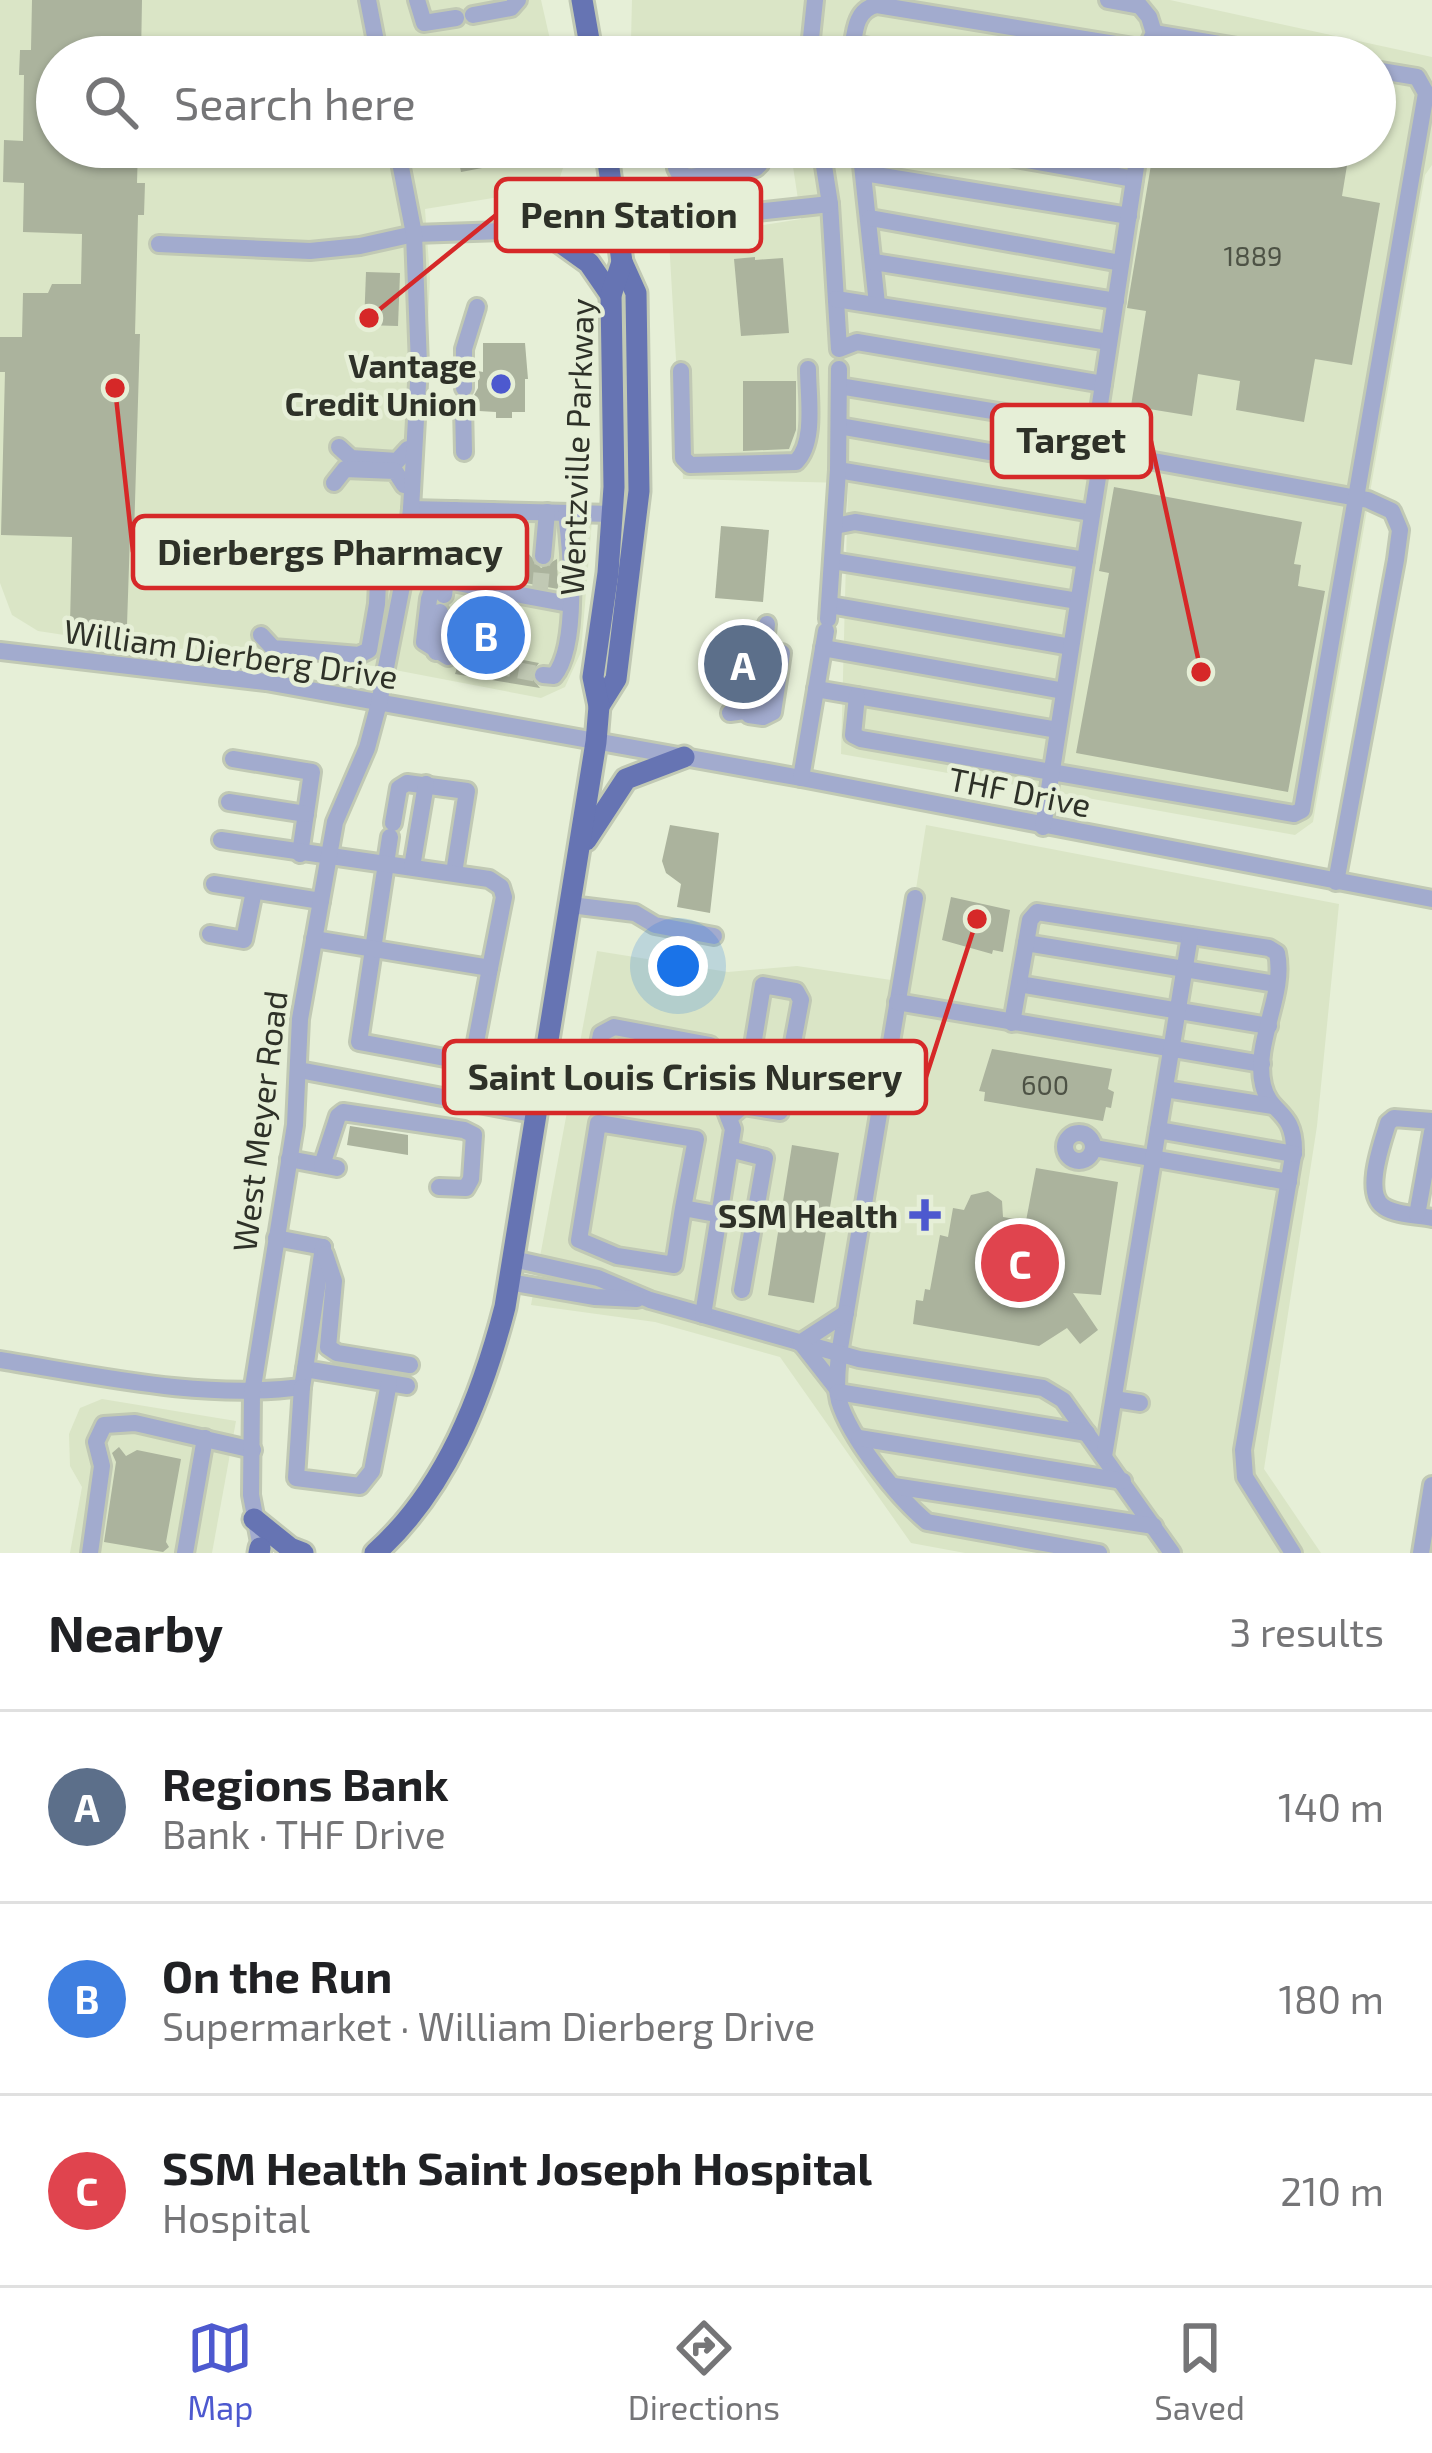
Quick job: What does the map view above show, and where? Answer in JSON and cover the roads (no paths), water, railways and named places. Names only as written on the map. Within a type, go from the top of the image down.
[{"type":"main road","points":[[582,0],[588,36]]},
{"type":"main road","name":"Wentzville Parkway","points":[[599,706],[616,679],[639,491],[636,293],[622,262],[609,168]]},
{"type":"main road","points":[[543,230],[589,263],[611,295]]},
{"type":"main road","name":"Wentzville Parkway","points":[[375,1553],[414,1510],[466,1424],[487,1376],[509,1282],[596,742],[599,706],[593,677],[612,514],[611,295],[622,262]]},
{"type":"main road","points":[[579,850],[626,779],[684,758]]},
{"type":"main road","points":[[254,1519],[303,1553]]},
{"type":"street","points":[[368,0],[375,36]]},
{"type":"street","points":[[416,0],[424,23],[511,8],[518,0]]},
{"type":"street","points":[[811,36],[815,0]]},
{"type":"street","points":[[1108,0],[1140,6],[1149,17],[1152,36]]},
{"type":"street","points":[[855,36],[859,14],[877,5],[1067,36]]},
{"type":"street","points":[[1154,33],[1172,36]]},
{"type":"street","points":[[856,696],[854,735],[861,739],[1294,814],[1302,810],[1426,93],[1417,77],[1396,74]]},
{"type":"street","name":"West Meyer Road","points":[[260,1551],[254,1519],[251,1394],[290,1159],[300,1019],[335,822],[367,748],[379,704],[402,586],[410,509],[419,365],[414,234],[401,168]]},
{"type":"street","points":[[676,168],[691,177],[756,168]]},
{"type":"street","points":[[824,168],[839,349],[857,342],[1103,384]]},
{"type":"street","points":[[863,168],[877,304]]},
{"type":"street","points":[[1071,168],[1134,179]]},
{"type":"street","points":[[1043,827],[1099,471],[1093,450],[1136,168]]},
{"type":"street","points":[[864,173],[1129,216]]},
{"type":"street","points":[[159,244],[310,251],[414,234],[619,227],[830,204]]},
{"type":"street","points":[[870,218],[1121,262]]},
{"type":"street","points":[[874,262],[1115,301]]},
{"type":"street","points":[[836,299],[1109,342]]},
{"type":"street","points":[[464,452],[464,349],[477,307]]},
{"type":"street","points":[[681,371],[683,458],[690,465],[796,462],[801,458],[806,446],[808,370]]},
{"type":"street","points":[[801,778],[827,626],[839,377],[1096,428]]},
{"type":"street","points":[[839,426],[1099,471]]},
{"type":"street","points":[[339,446],[353,459],[397,461],[408,449]]},
{"type":"street","points":[[1093,450],[1358,498],[1392,511],[1400,530],[1336,882]]},
{"type":"street","points":[[334,483],[345,469],[394,471],[404,485]]},
{"type":"street","points":[[838,470],[1092,513]]},
{"type":"street","points":[[410,509],[612,514]]},
{"type":"street","points":[[444,596],[436,579],[424,642],[442,654],[455,510]]},
{"type":"street","points":[[487,545],[492,511]]},
{"type":"street","points":[[515,550],[519,512]]},
{"type":"street","points":[[543,556],[556,512]]},
{"type":"street","points":[[543,675],[554,676],[561,667],[574,571],[556,512]]},
{"type":"street","points":[[835,526],[855,522],[1085,560]]},
{"type":"street","points":[[261,634],[273,649],[359,655],[369,650],[379,561]]},
{"type":"street","points":[[833,561],[1078,602]]},
{"type":"street","points":[[444,596],[481,582],[569,604]]},
{"type":"street","points":[[827,626],[1071,647]]},
{"type":"street","points":[[827,626],[1064,691]]},
{"type":"street","points":[[766,634],[782,653],[773,712],[763,717],[730,713],[744,700],[753,652],[766,634]]},
{"type":"street","name":"William Dierberg Drive","points":[[0,651],[221,676],[596,742]]},
{"type":"street","points":[[816,689],[1058,730]]},
{"type":"street","name":"THF Drive","points":[[596,742],[1432,899]]},
{"type":"street","points":[[233,759],[312,772],[300,854]]},
{"type":"street","points":[[412,867],[426,784]]},
{"type":"street","points":[[221,840],[300,854],[388,863],[454,873],[489,879],[501,887],[504,897],[472,1063],[359,1042],[375,949],[388,863],[392,830],[399,788],[426,784],[467,791],[454,873]]},
{"type":"street","points":[[229,802],[306,814]]},
{"type":"street","points":[[214,884],[321,901]]},
{"type":"street","points":[[210,934],[244,940],[254,890]]},
{"type":"street","points":[[915,898],[839,1354],[837,1391],[859,1438],[906,1505],[927,1522],[1100,1553]]},
{"type":"street","points":[[571,905],[635,913],[655,925],[714,936]]},
{"type":"street","points":[[1012,1023],[1030,920],[1037,912],[1277,953],[1262,1064],[1263,1085],[1273,1106]]},
{"type":"street","points":[[1104,1456],[1190,936]]},
{"type":"street","points":[[314,939],[490,968]]},
{"type":"street","points":[[1025,943],[1276,984]]},
{"type":"street","points":[[1019,984],[1269,1026]]},
{"type":"street","points":[[703,1315],[736,1112],[763,985],[796,991],[801,1000],[780,1112],[736,1112]]},
{"type":"street","points":[[897,1003],[1262,1064]]},
{"type":"street","points":[[705,1085],[710,1045],[614,1028],[601,1034],[596,1059],[602,1066],[717,1088],[736,1112]]},
{"type":"street","points":[[299,1070],[538,1114]]},
{"type":"street","points":[[1165,1089],[1273,1106],[1286,1115],[1294,1130],[1294,1154],[1243,1450],[1244,1477],[1293,1553]]},
{"type":"street","points":[[290,1159],[330,1166],[338,1116],[343,1112],[464,1130],[473,1135],[471,1179],[466,1188],[439,1187]]},
{"type":"street","points":[[1432,1121],[1394,1118],[1388,1123],[1374,1190],[1377,1202],[1387,1210],[1424,1216],[1432,1132]]},
{"type":"street","points":[[598,1123],[696,1138],[683,1208],[674,1265],[616,1256],[579,1240],[598,1123]]},
{"type":"street","points":[[1158,1130],[1294,1154]]},
{"type":"street","points":[[1094,1148],[1289,1182]]},
{"type":"street","points":[[730,1149],[765,1158],[742,1290]]},
{"type":"street","points":[[683,1208],[754,1221]]},
{"type":"street","points":[[276,1238],[323,1247]]},
{"type":"street","points":[[323,1247],[334,1281],[328,1347],[337,1353],[410,1365]]},
{"type":"street","points":[[0,1360],[139,1383],[251,1394],[304,1378],[398,1384],[372,1471],[360,1486],[296,1478],[304,1378],[323,1247]]},
{"type":"street","points":[[513,1258],[598,1277],[650,1300],[839,1354],[1043,1388],[1063,1400],[1172,1553]]},
{"type":"street","points":[[509,1282],[595,1297],[650,1300]]},
{"type":"street","points":[[800,1342],[846,1313]]},
{"type":"street","points":[[800,1342],[837,1391],[1088,1433]]},
{"type":"street","points":[[1114,1399],[1140,1403]]},
{"type":"street","points":[[91,1548],[102,1466],[96,1442],[98,1432],[113,1422],[178,1431],[253,1450]]},
{"type":"street","points":[[185,1553],[205,1438]]},
{"type":"street","points":[[859,1438],[1123,1481]]},
{"type":"street","points":[[1421,1553],[1432,1485]]},
{"type":"street","points":[[894,1486],[1154,1526]]},
{"type":"tunnel","points":[[482,578],[487,545]]},
{"type":"tunnel","points":[[511,583],[515,551]]},
{"type":"tunnel","points":[[540,589],[543,556]]},
{"type":"tunnel","points":[[448,657],[543,675]]},
{"type":"place","name":"Penn Station","points":[[369,318]]},
{"type":"place","name":"Vantage Credit Union","points":[[501,384]]},
{"type":"place","name":"Dierbergs Pharmacy","points":[[115,388]]},
{"type":"place","name":"On the Run","points":[[486,635]]},
{"type":"place","name":"Regions Bank","points":[[743,664]]},
{"type":"place","name":"Target","points":[[1201,672]]},
{"type":"place","name":"Saint Louis Crisis Nursery","points":[[977,919]]},
{"type":"place","name":"SSM Health","points":[[925,1215]]},
{"type":"place","name":"SSM Health Saint Joseph Hospital","points":[[1020,1263]]}]
